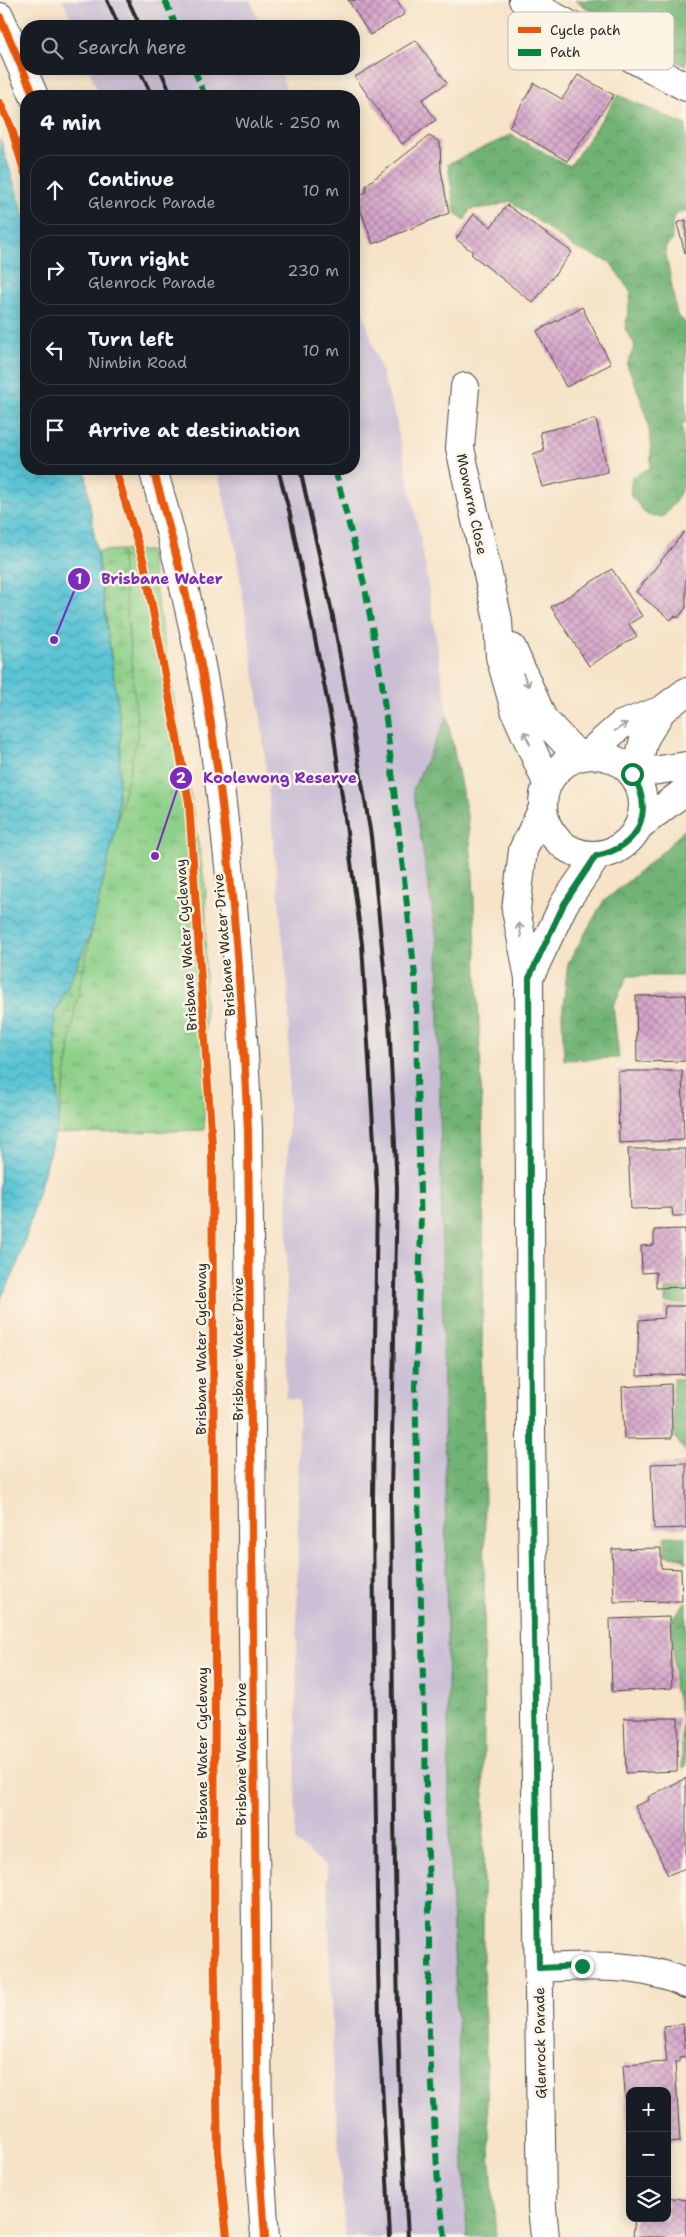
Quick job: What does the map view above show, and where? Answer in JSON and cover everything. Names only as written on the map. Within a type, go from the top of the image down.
[{"type":"street","points":[[523,0],[545,12]]},
{"type":"street","points":[[0,17],[20,63]]},
{"type":"street","points":[[654,70],[686,87]]},
{"type":"street","points":[[25,75],[31,90]]},
{"type":"street","name":"Mowarra Close","points":[[465,387],[460,448],[498,620],[500,657],[516,713],[547,783]]},
{"type":"street","name":"Brisbane Water Drive","points":[[155,475],[181,572],[206,693],[233,895],[243,1019],[248,1130],[258,2134],[265,2237]]},
{"type":"street","name":"Mowarra Close","points":[[498,620],[543,719],[583,756]]},
{"type":"street","name":"Glenrock Parade","points":[[545,2237],[542,2208],[531,1422],[529,978],[516,910],[523,850],[542,810],[543,796],[547,783],[555,771],[566,762],[583,756],[621,726],[662,710],[686,692]]},
{"type":"street","name":"Glenrock Parade","points":[[632,773],[640,756],[644,739],[662,710]]},
{"type":"street","points":[[542,810],[546,825],[554,839],[567,849],[581,855],[596,856],[610,853],[622,847],[633,837],[643,812],[643,799],[640,786],[632,773],[618,762],[603,756],[583,756]]},
{"type":"street","points":[[632,773],[686,766]]},
{"type":"street","points":[[639,826],[686,790]]},
{"type":"street","name":"Glenrock Parade","points":[[529,978],[564,904],[596,856]]},
{"type":"street","points":[[539,1968],[582,1966],[630,1968],[673,1977],[686,1984]]},
{"type":"shaded area","points":[[63,0],[250,0],[258,20],[71,20]]},
{"type":"shaded area","points":[[91,75],[281,75],[287,90],[97,90]]},
{"type":"shaded area","points":[[360,303],[395,415],[422,547],[450,730],[468,820],[473,874],[484,1193],[482,1349],[485,1448],[483,1963],[488,2118],[496,2237],[345,2237],[333,2064],[327,1866],[295,1842],[299,1399],[286,1398],[289,1001],[261,718],[235,544],[218,475],[360,475]]},
{"type":"green space","points":[[575,0],[686,0],[686,66],[674,60],[674,12],[593,12]]},
{"type":"green space","points":[[618,95],[686,125],[686,212],[677,214],[672,222],[672,241],[665,248],[677,315],[686,323],[686,422],[682,424],[686,481],[675,502],[663,517],[647,515],[630,495],[632,477],[650,468],[651,454],[646,415],[627,365],[635,345],[625,329],[631,293],[610,262],[575,248],[510,201],[492,207],[470,209],[465,220],[455,213],[448,164],[511,135],[570,166]]},
{"type":"green space","points":[[121,550],[149,551],[206,890],[204,1130],[54,1134],[59,1118],[75,1009],[138,734]]},
{"type":"green space","points":[[121,550],[138,734],[117,822],[121,729],[97,551]]},
{"type":"green space","points":[[447,717],[468,820],[473,874],[481,1075],[484,1193],[482,1349],[485,1448],[483,1963],[488,2118],[496,2237],[467,2237],[450,1863],[438,946],[413,789]]},
{"type":"green space","points":[[686,828],[686,976],[628,976],[613,1006],[619,1058],[564,1060],[562,1015],[568,963],[603,902],[661,853]]},
{"type":"green space","points":[[91,933],[75,1009],[59,1118],[54,1016]]},
{"type":"green space","points":[[686,1288],[686,1304],[665,1303],[665,1289]]},
{"type":"green space","points":[[686,1378],[686,1453],[674,1436],[673,1379]]},
{"type":"green space","points":[[665,1536],[686,1537],[686,1563],[681,1558],[665,1555]]},
{"type":"green space","points":[[686,1601],[686,1768],[682,1768],[682,1718],[674,1687],[672,1619]]},
{"type":"water","points":[[0,139],[20,202],[20,475],[86,475],[121,729],[117,822],[91,933],[54,1016],[59,1118],[23,1248],[14,1273],[0,1301]]},
{"type":"building","points":[[348,0],[397,0],[405,14],[370,35]]},
{"type":"building","points":[[416,40],[447,83],[422,100],[436,120],[402,144],[355,77]]},
{"type":"building","points":[[578,75],[614,95],[567,161],[509,127],[534,83],[562,99]]},
{"type":"building","points":[[429,136],[440,142],[441,170],[449,213],[373,244],[360,209],[360,196],[366,192],[366,185]]},
{"type":"building","points":[[507,205],[572,252],[533,303],[471,254],[473,252],[456,239],[474,214],[491,227]]},
{"type":"building","points":[[686,220],[686,253],[685,253],[677,223]]},
{"type":"building","points":[[582,307],[611,364],[566,387],[537,331]]},
{"type":"building","points":[[596,419],[608,472],[542,487],[533,454],[544,450],[540,432]]},
{"type":"building","points":[[684,532],[686,534],[686,608],[678,618],[674,616],[671,620],[636,592]]},
{"type":"building","points":[[612,569],[642,616],[629,624],[637,636],[589,666],[551,607]]},
{"type":"building","points":[[686,995],[686,1061],[637,1062],[636,996]]},
{"type":"building","points":[[618,1071],[682,1071],[684,1140],[619,1143]]},
{"type":"building","points":[[628,1149],[686,1149],[686,1216],[673,1216],[672,1208],[631,1209]]},
{"type":"building","points":[[685,1229],[685,1287],[656,1288],[656,1272],[642,1273],[641,1246],[654,1245],[654,1230]]},
{"type":"building","points":[[665,1306],[686,1306],[686,1374],[637,1376],[639,1320],[664,1318]]},
{"type":"building","points":[[671,1384],[672,1438],[624,1439],[622,1387]]},
{"type":"building","points":[[686,1463],[686,1528],[654,1529],[651,1464]]},
{"type":"building","points":[[661,1548],[661,1568],[681,1569],[682,1601],[614,1602],[612,1549]]},
{"type":"building","points":[[669,1617],[672,1688],[612,1692],[610,1619]]},
{"type":"building","points":[[624,1718],[678,1718],[677,1771],[626,1773]]},
{"type":"building","points":[[686,1778],[686,1868],[668,1875],[635,1806],[649,1800],[648,1797]]},
{"type":"building","points":[[683,2024],[686,2057],[679,2058],[679,2062],[675,2062],[680,2142],[671,2143],[671,2087],[626,2087],[626,2108],[623,2065],[667,2062],[663,2026]]},
{"type":"building","points":[[671,2198],[686,2200],[686,2237],[633,2237],[635,2222],[671,2222]]},
{"type":"railway","points":[[107,0],[116,20]]},
{"type":"railway","points":[[128,0],[137,20]]},
{"type":"railway","points":[[142,75],[149,90]]},
{"type":"railway","points":[[163,75],[169,90]]},
{"type":"railway","points":[[280,475],[290,514],[333,729],[362,944],[377,1191],[373,1498],[375,1760],[379,2025],[390,2237]]},
{"type":"railway","points":[[301,475],[333,617],[371,836],[389,1019],[397,1188],[391,1492],[394,1820],[400,2102],[408,2237]]},
{"type":"marked path","points":[[165,0],[173,20]]},
{"type":"marked path","points":[[196,75],[203,90]]},
{"type":"marked path","points":[[337,475],[365,588],[382,683],[416,985],[421,1233],[415,1388],[429,1894],[429,2036],[438,2184],[445,2237]]},
{"type":"cycle path","points":[[0,17],[20,63]]},
{"type":"cycle path","points":[[25,75],[31,90]]},
{"type":"cycle path","points":[[0,103],[11,127],[20,157]]},
{"type":"cycle path","name":"Brisbane Water Cycleway","points":[[117,475],[144,563],[189,802],[212,1145],[215,1660],[214,1925],[218,2152],[227,2237]]},
{"type":"cycle path","points":[[155,475],[182,580],[206,693],[228,856],[242,1020],[248,1130],[258,2134],[265,2237]]},
{"type":"place","name":"Brisbane Water","points":[[54,640]]},
{"type":"place","name":"Koolewong Reserve","points":[[155,856]]},
{"type":"route","points":[[582,1966],[539,1968],[531,1432],[529,978],[564,904],[596,856],[610,853],[622,847],[633,837],[639,826],[643,812],[643,799],[640,786],[632,774]]}]
